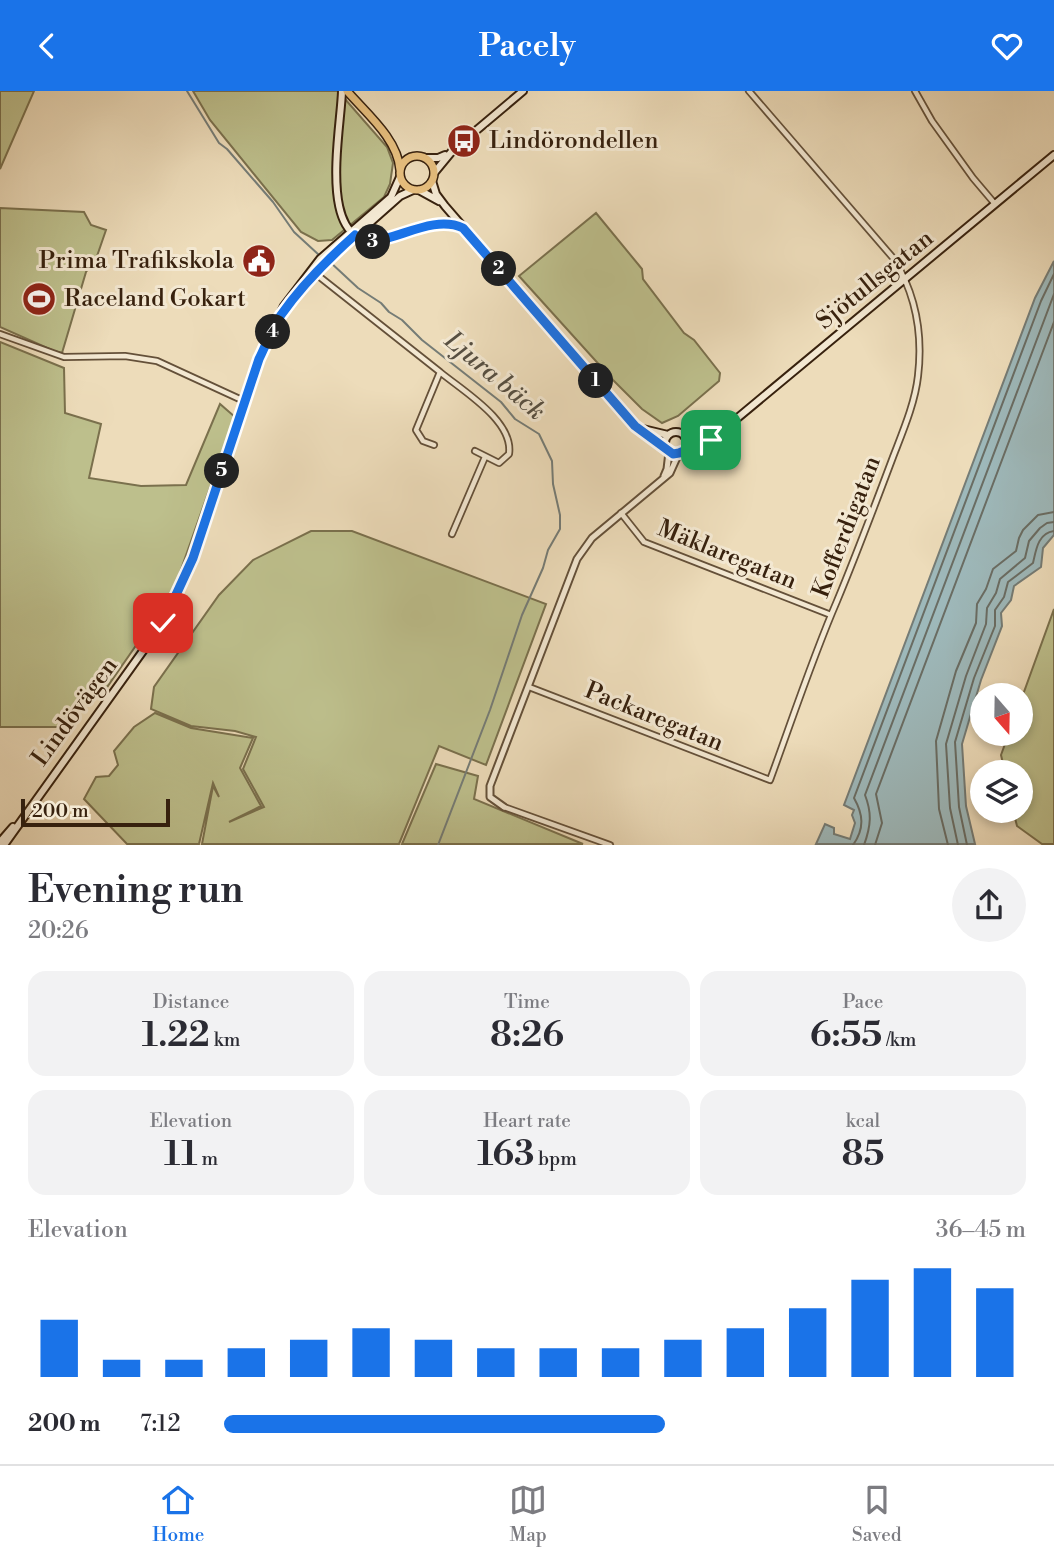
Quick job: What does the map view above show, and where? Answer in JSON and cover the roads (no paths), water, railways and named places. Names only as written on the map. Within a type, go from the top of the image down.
[{"type":"main road","points":[[342,91],[336,171],[337,201],[342,219],[354,233],[368,242],[432,224],[447,223],[463,228]]},
{"type":"main road","points":[[348,91],[399,149],[430,162],[436,194],[444,206],[635,426],[667,450],[682,452],[686,441],[683,435]]},
{"type":"main road","points":[[400,174],[405,160],[438,158],[453,150],[523,91]]},
{"type":"main road","points":[[389,140],[397,155],[404,185],[432,196],[444,206]]},
{"type":"main road","points":[[416,190],[427,187],[453,150]]},
{"type":"main road","name":"Sjötullsgatan","points":[[682,452],[711,440],[1054,155]]},
{"type":"main road","name":"Lindövägen","points":[[2,843],[163,623],[193,558],[259,359],[288,299],[325,259],[391,197],[400,174]]},
{"type":"main road","name":"Lindövägen","points":[[354,233],[400,196],[416,190]]},
{"type":"main road","name":"Lindövägen","points":[[281,316],[325,259]]},
{"type":"main road","points":[[635,426],[668,435],[676,432],[691,439],[701,439],[719,432]]},
{"type":"main road","points":[[667,450],[665,441],[668,435]]},
{"type":"street","name":"Kofferdigatan","points":[[749,91],[894,259],[906,278],[920,330],[918,378],[903,430],[770,780],[767,779]]},
{"type":"street","points":[[915,91],[932,121],[995,204]]},
{"type":"street","points":[[315,273],[492,415],[505,430],[509,440],[509,454],[499,463],[475,451]]},
{"type":"street","points":[[0,334],[64,357],[125,356],[157,361],[244,401]]},
{"type":"street","points":[[434,446],[424,441],[416,430],[440,372]]},
{"type":"street","points":[[662,478],[667,469],[667,450]]},
{"type":"street","name":"Sjötullsgatan","points":[[504,807],[490,797],[489,792],[577,559],[592,538],[670,473],[682,452]]},
{"type":"street","points":[[452,534],[485,457]]},
{"type":"street","name":"Mäklaregatan","points":[[621,513],[644,542],[831,615]]},
{"type":"street","name":"Packaregatan","points":[[529,687],[767,779]]},
{"type":"street","points":[[504,807],[610,845]]},
{"type":"water","points":[[1054,261],[1054,535],[1043,548],[1041,567],[1014,586],[1011,600],[1001,613],[1002,626],[980,683],[970,683],[970,717],[962,744],[966,806],[975,844],[816,844],[825,824],[834,828],[834,834],[850,839],[855,823],[852,815],[854,810],[844,805],[1035,298]]},
{"type":"waterway","name":"Ljura bäck","points":[[187,91],[219,143],[273,202],[294,232],[319,255]]},
{"type":"waterway","name":"Ljura bäck","points":[[330,262],[358,288],[381,303],[422,340],[501,402],[515,419],[539,434],[552,461],[560,529],[548,550],[522,615],[490,710],[438,845]]},
{"type":"place","name":"Lindörondellen","points":[[464,141]]},
{"type":"place","name":"Prima Trafikskola","points":[[259,261]]},
{"type":"place","name":"Raceland Gokart","points":[[39,299]]}]
